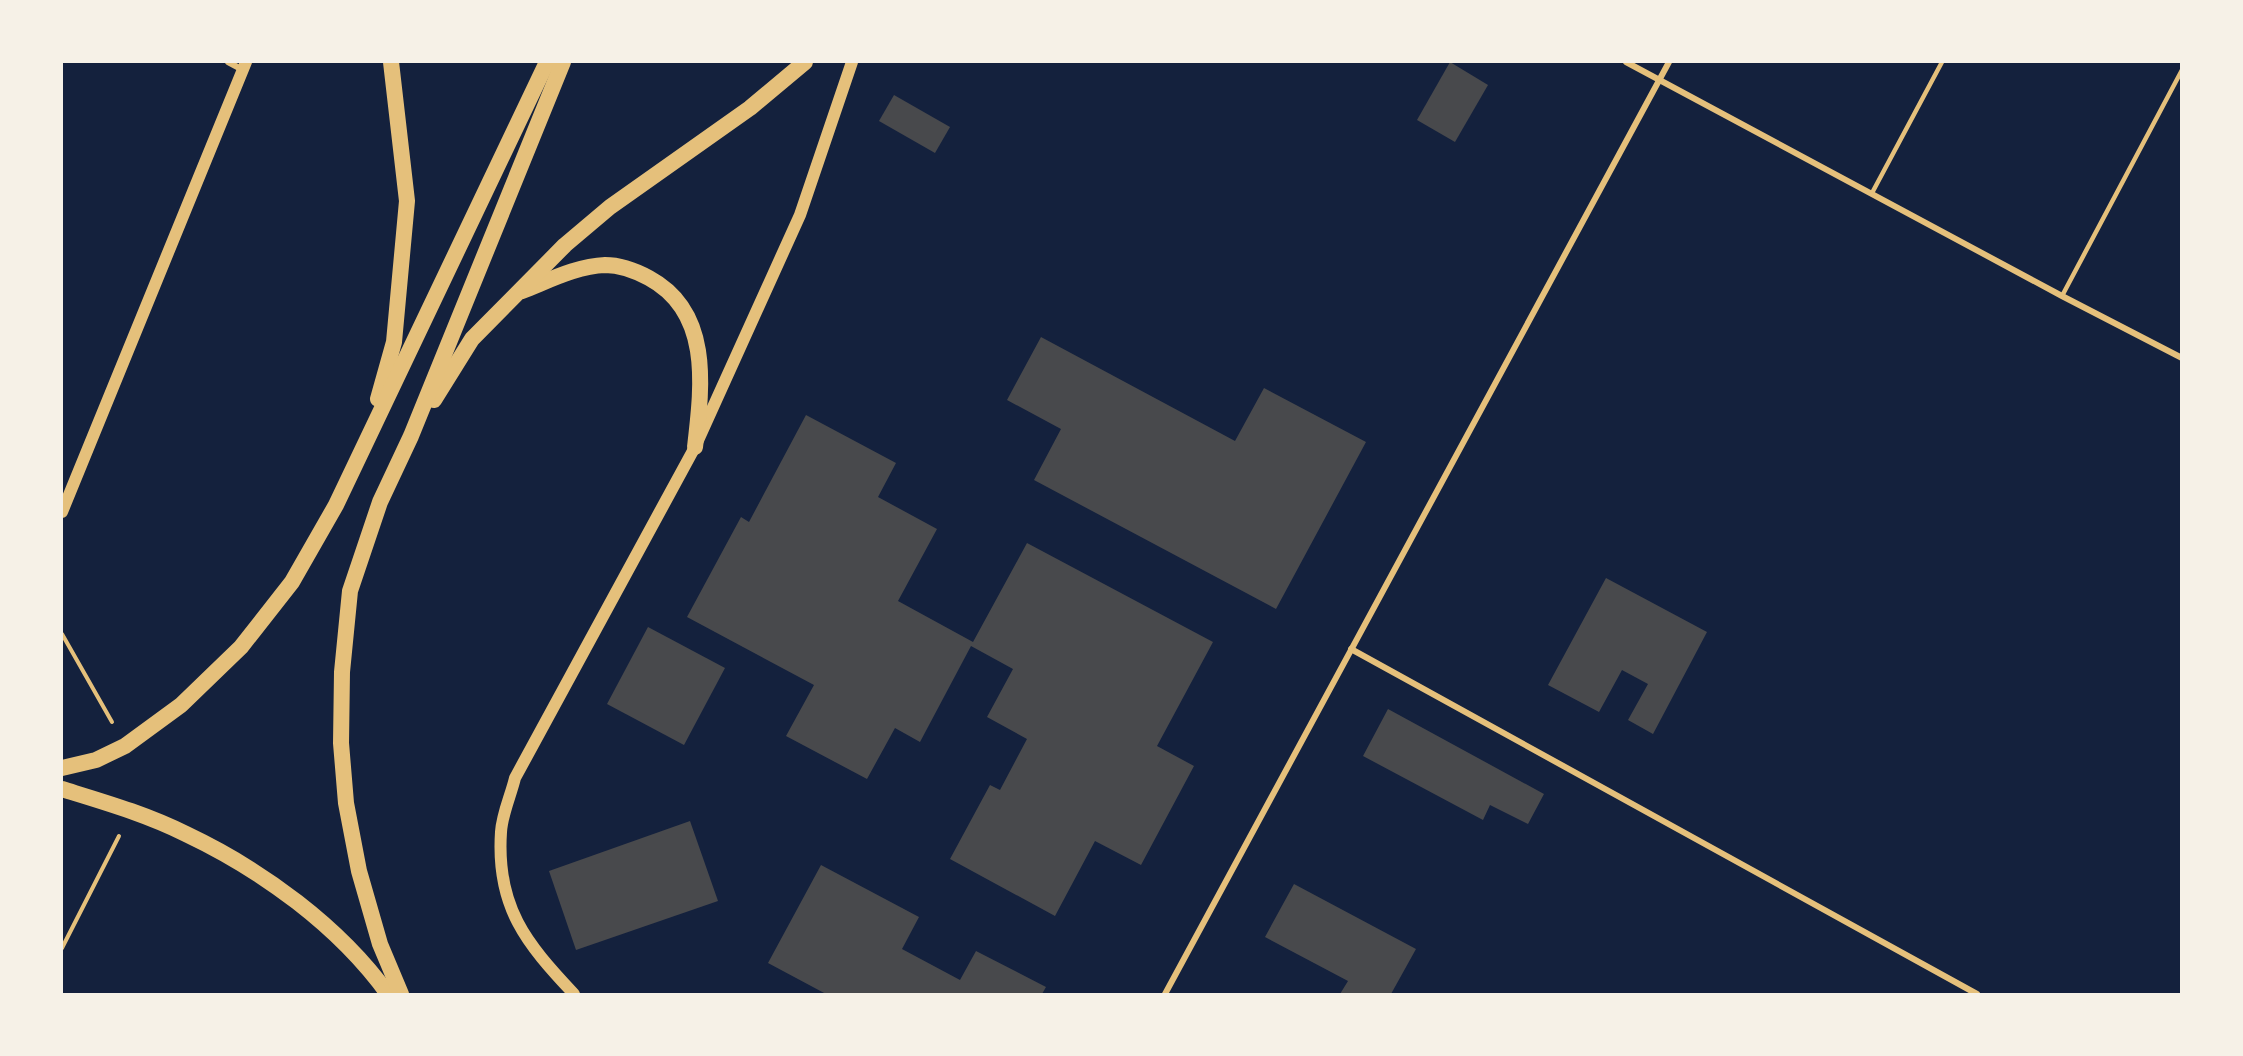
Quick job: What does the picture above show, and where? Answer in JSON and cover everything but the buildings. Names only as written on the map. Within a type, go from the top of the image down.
[{"type":"highway","points":[[367,440],[394,342],[407,201],[391,62]]},
{"type":"highway","points":[[62,768],[96,760],[135,740],[181,705],[241,647],[292,582],[336,506],[547,62]]},
{"type":"highway","points":[[401,994],[380,944],[359,871],[346,803],[341,743],[342,672],[350,591],[380,502],[411,436],[563,62]]},
{"type":"highway","points":[[411,436],[472,339],[565,245],[610,207],[750,108],[805,62]]},
{"type":"highway","points":[[513,295],[564,274],[605,265],[634,270],[667,288],[688,318],[699,348],[702,389],[695,447]]},
{"type":"highway","points":[[62,789],[129,810],[187,834],[233,860],[297,901],[344,941],[388,994]]},
{"type":"main road","points":[[574,994],[534,952],[514,920],[502,877],[501,830],[515,778],[695,447],[800,215],[852,62]]},
{"type":"main road","points":[[62,512],[245,65]]},
{"type":"street","points":[[228,62],[245,65]]},
{"type":"street","points":[[1626,62],[2181,358]]},
{"type":"street","points":[[1165,994],[1669,62]]},
{"type":"street","points":[[1352,649],[1977,994]]},
{"type":"lane","points":[[1872,193],[1942,62]]},
{"type":"lane","points":[[2062,296],[2181,70]]}]
